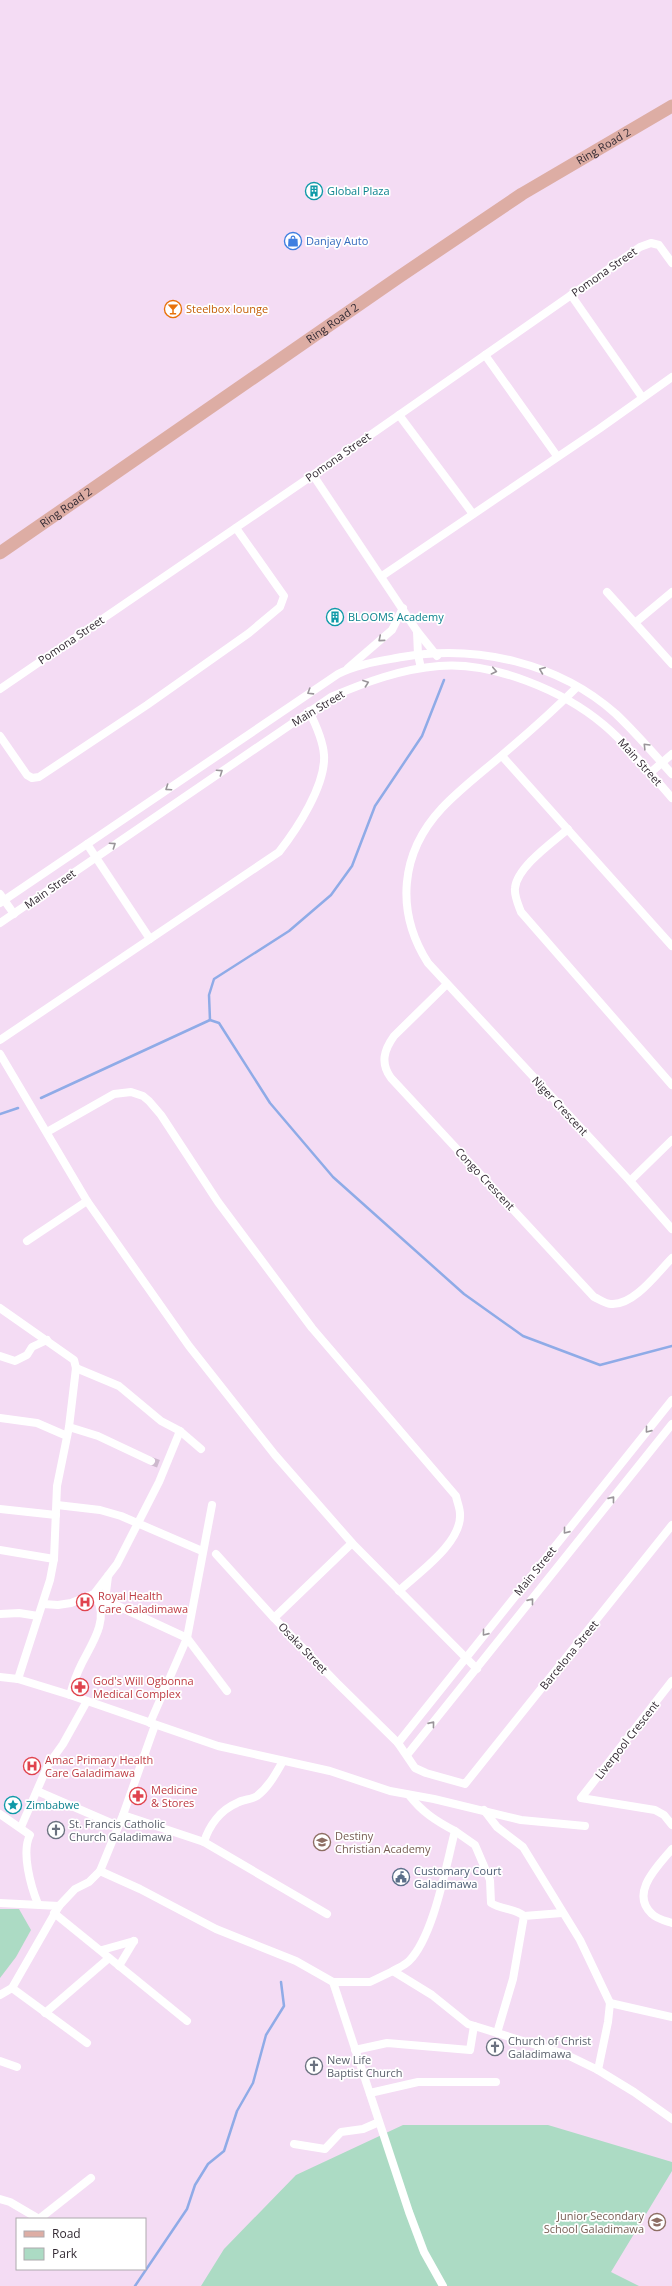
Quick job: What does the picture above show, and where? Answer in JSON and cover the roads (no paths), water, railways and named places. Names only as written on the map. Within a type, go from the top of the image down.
[{"type":"main road","name":"Ring Road 2","points":[[0,553],[399,277],[522,194],[672,106]]},
{"type":"street","name":"Pomona Street","points":[[0,689],[313,475],[646,244],[658,245],[672,263]]},
{"type":"street","points":[[571,295],[642,397]]},
{"type":"street","points":[[486,355],[557,456]]},
{"type":"street","points":[[382,576],[557,456],[599,429],[672,377]]},
{"type":"street","points":[[399,415],[473,514]]},
{"type":"street","points":[[313,475],[382,576],[417,632],[436,653],[440,665]]},
{"type":"street","points":[[0,736],[27,775],[32,778],[39,777],[166,692],[249,633],[280,607],[284,596],[236,528]]},
{"type":"street","points":[[607,592],[636,622],[672,664]]},
{"type":"street","points":[[636,622],[672,592]]},
{"type":"street","points":[[346,669],[392,630],[403,608]]},
{"type":"street","points":[[417,632],[418,654],[421,668]]},
{"type":"street","name":"Main Street","points":[[1,899],[87,844],[303,696],[346,669],[418,654],[436,653],[503,658],[536,668],[577,687],[615,714],[672,774]]},
{"type":"street","name":"Main Street","points":[[0,923],[309,711],[332,697],[361,684],[397,673],[421,668],[440,665],[474,668],[505,674],[545,688],[566,698],[603,724],[672,798]]},
{"type":"street","name":"Niger Crescent","points":[[577,687],[502,756],[442,808],[420,838],[410,865],[406,899],[407,916],[417,946],[428,963],[630,1181],[672,1229]]},
{"type":"street","points":[[0,1040],[279,852],[314,794],[323,770],[323,746],[309,711]]},
{"type":"street","points":[[650,773],[672,754]]},
{"type":"street","points":[[502,756],[672,946]]},
{"type":"street","points":[[568,829],[521,872],[515,887],[516,900],[521,912],[672,1085]]},
{"type":"street","points":[[87,844],[150,939]]},
{"type":"street","points":[[1,899],[14,914]]},
{"type":"street","name":"Congo Crescent","points":[[446,984],[394,1036],[388,1044],[384,1062],[390,1078],[594,1297],[611,1304],[628,1300],[640,1292],[672,1258]]},
{"type":"street","points":[[0,1054],[86,1201],[189,1346],[275,1455],[352,1543],[464,1658],[477,1669]]},
{"type":"street","points":[[47,1132],[114,1094],[131,1092],[143,1096],[149,1101],[162,1115],[218,1202],[308,1322],[456,1496],[460,1514],[458,1528],[451,1542],[399,1591]]},
{"type":"street","points":[[630,1181],[672,1140]]},
{"type":"street","points":[[27,1241],[86,1201]]},
{"type":"street","points":[[0,1308],[74,1360],[76,1368],[67,1436],[58,1486],[54,1559],[43,1604],[18,1679]]},
{"type":"street","points":[[0,1356],[14,1360],[28,1355],[32,1347],[47,1340]]},
{"type":"street","points":[[76,1368],[119,1386],[161,1421],[180,1431],[201,1449]]},
{"type":"street","name":"Main Street","points":[[398,1742],[672,1400]]},
{"type":"street","points":[[0,1418],[37,1424],[67,1436]]},
{"type":"street","name":"Main Street","points":[[407,1754],[477,1669],[672,1424]]},
{"type":"street","points":[[68,1427],[98,1436],[151,1461]]},
{"type":"street","points":[[43,1604],[58,1606],[71,1603],[94,1594],[117,1564],[162,1466],[180,1431]]},
{"type":"street","points":[[57,1505],[100,1510],[137,1523],[202,1551]]},
{"type":"street","points":[[0,1995],[12,1988],[56,1909],[75,1889],[89,1882],[100,1871],[123,1815],[153,1724],[187,1638],[202,1551],[212,1505]]},
{"type":"street","points":[[0,1509],[56,1515]]},
{"type":"street","name":"Barcelona Street","points":[[465,1784],[672,1525]]},
{"type":"street","name":"Osaka Street","points":[[352,1543],[274,1618],[336,1682],[398,1742],[415,1768],[420,1771],[465,1784]]},
{"type":"street","points":[[0,1550],[54,1559]]},
{"type":"street","points":[[216,1554],[274,1618]]},
{"type":"street","points":[[70,1695],[83,1662],[96,1637],[108,1576]]},
{"type":"street","points":[[94,1594],[102,1601],[187,1638],[226,1691]]},
{"type":"street","points":[[0,1614],[19,1612],[38,1616]]},
{"type":"street","points":[[0,1677],[18,1679],[70,1695],[218,1746],[330,1771],[390,1791],[484,1810],[521,1820],[585,1826]]},
{"type":"street","name":"Liverpool Crescent","points":[[672,1681],[581,1798],[655,1810],[664,1815],[672,1825]]},
{"type":"street","points":[[21,1827],[48,1765],[63,1744],[87,1701]]},
{"type":"street","points":[[204,1842],[209,1828],[217,1818],[237,1802],[256,1797],[267,1786],[284,1761]]},
{"type":"street","points":[[37,1791],[118,1826]]},
{"type":"street","points":[[409,1795],[421,1810],[435,1821],[456,1830],[475,1845],[490,1880],[491,1903],[499,1908],[519,1912],[524,1916],[562,1913]]},
{"type":"street","points":[[484,1810],[497,1827],[523,1846],[562,1913],[580,1940],[610,2003],[608,2022],[598,2070]]},
{"type":"street","points":[[0,1814],[21,1827],[30,1835],[27,1841],[28,1865],[38,1904]]},
{"type":"street","points":[[123,1815],[204,1842],[293,1896],[327,1914]]},
{"type":"street","points":[[100,1871],[140,1889],[216,1929],[296,1960],[333,1982],[370,1982],[409,1962],[423,1941],[436,1904],[456,1830]]},
{"type":"street","points":[[672,1849],[645,1883],[643,1896],[646,1907],[653,1915],[672,1923]]},
{"type":"street","points":[[0,1903],[38,1904],[56,1909],[109,1958],[187,2020]]},
{"type":"street","points":[[497,2033],[513,1979],[524,1916]]},
{"type":"street","points":[[102,1950],[134,1941],[120,1966]]},
{"type":"street","points":[[45,2013],[109,1958]]},
{"type":"street","points":[[393,1971],[432,1995],[468,2024],[565,2054],[598,2070],[672,2119]]},
{"type":"street","points":[[333,1982],[424,2252],[443,2286]]},
{"type":"street","points":[[12,1988],[87,2043]]},
{"type":"street","points":[[610,2003],[672,2017]]},
{"type":"street","points":[[355,2050],[387,2043],[470,2050],[474,2026]]},
{"type":"street","points":[[0,2061],[17,2067]]},
{"type":"street","points":[[370,2093],[418,2082],[496,2082]]},
{"type":"street","points":[[294,2144],[325,2149],[341,2132],[363,2129],[379,2122]]},
{"type":"street","points":[[40,2218],[91,2178]]},
{"type":"street","points":[[0,2200],[10,2202],[37,2218]]},
{"type":"waterway","points":[[210,1020],[209,995],[214,979],[289,931],[331,895],[352,866],[375,806],[422,736],[444,680]]},
{"type":"waterway","points":[[41,1098],[210,1020],[219,1023],[270,1103],[333,1177],[464,1294],[523,1336],[600,1365],[672,1346]]},
{"type":"waterway","points":[[0,1114],[18,1108]]},
{"type":"waterway","points":[[146,2270],[187,2209],[195,2185],[208,2164],[224,2151],[237,2111],[253,2083],[266,2035],[284,2006],[281,1982]]},
{"type":"waterway","points":[[135,2286],[146,2270]]},
{"type":"tunnel","points":[[151,1461],[159,1464]]},
{"type":"place","name":"Global Plaza","points":[[314,191]]},
{"type":"place","name":"Danjay Auto","points":[[293,241]]},
{"type":"place","name":"Steelbox lounge","points":[[173,309]]},
{"type":"place","name":"BLOOMS Academy","points":[[335,617]]},
{"type":"place","name":"Royal Health Care Galadimawa","points":[[85,1602]]},
{"type":"place","name":"God's Will Ogbonna Medical Complex","points":[[80,1687]]},
{"type":"place","name":"Amac Primary Health Care Galadimawa","points":[[32,1766]]},
{"type":"place","name":"Medicine & Stores","points":[[138,1796]]},
{"type":"place","name":"Zimbabwe","points":[[13,1805]]},
{"type":"place","name":"St. Francis Catholic Church Galadimawa","points":[[56,1830]]},
{"type":"place","name":"Destiny Christian Academy","points":[[322,1842]]},
{"type":"place","name":"Customary Court Galadimawa","points":[[401,1877]]},
{"type":"place","name":"Church of Christ Galadimawa","points":[[495,2047]]},
{"type":"place","name":"New Life Baptist Church","points":[[314,2066]]},
{"type":"place","name":"Junior Secondary School Galadimawa","points":[[657,2222]]}]
